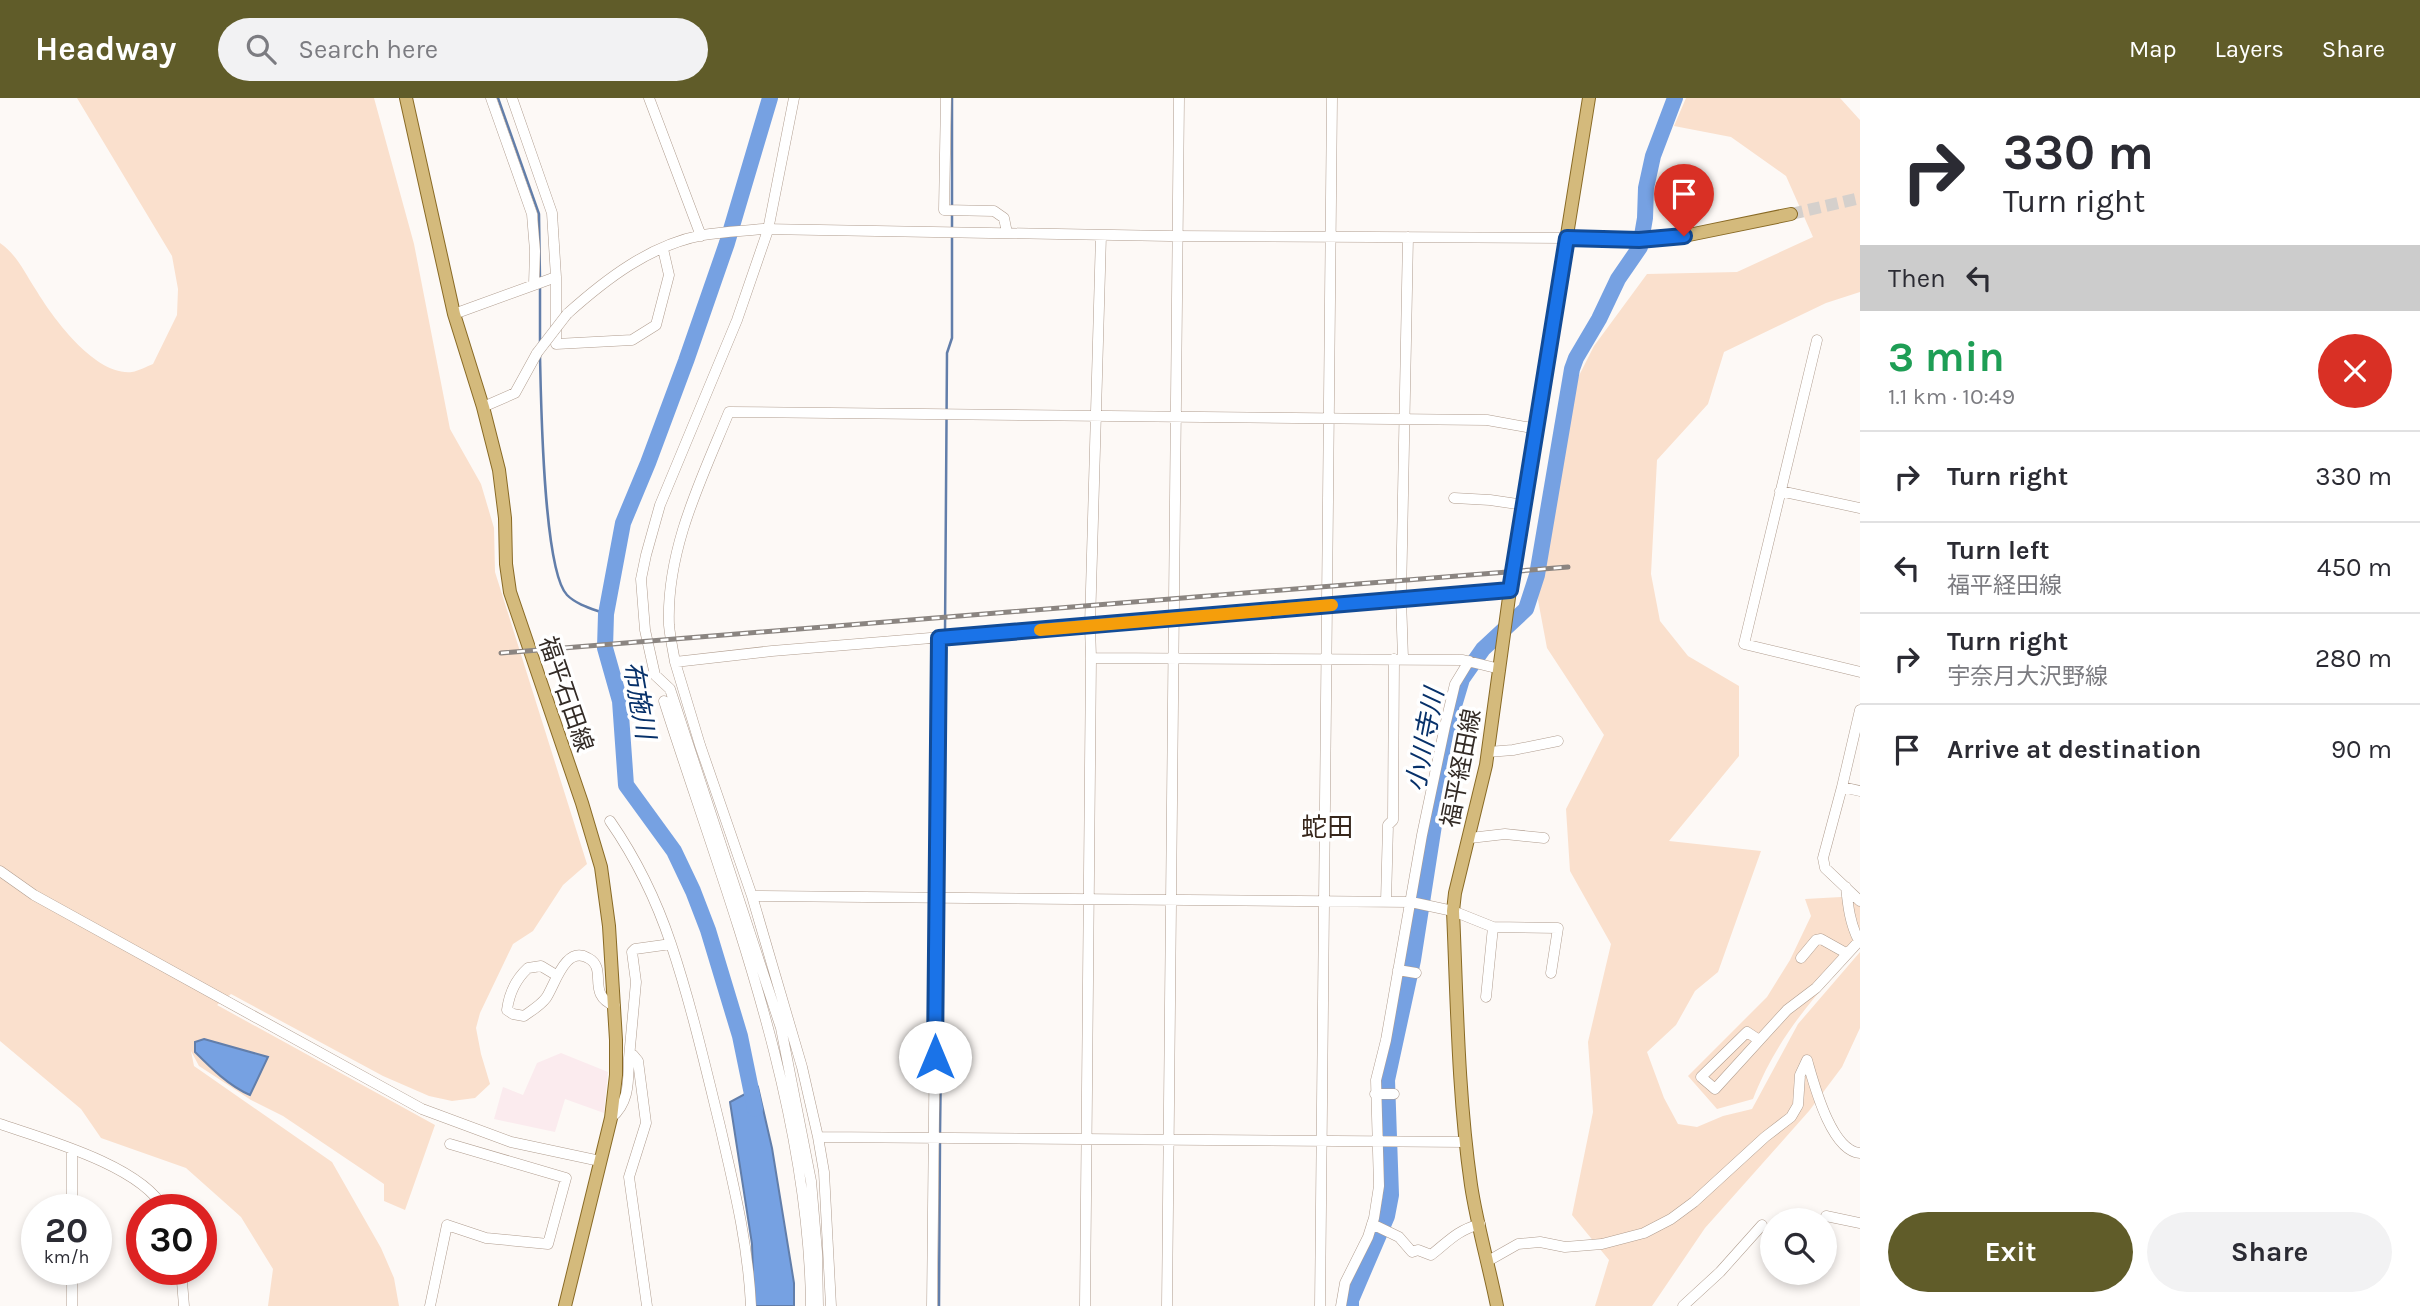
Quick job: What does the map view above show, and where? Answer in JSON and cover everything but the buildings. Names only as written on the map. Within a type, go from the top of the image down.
[{"type":"main road","name":"福平石田線","points":[[406,98],[454,314],[499,470],[510,592],[601,867],[609,926],[615,1006],[616,1075],[611,1118],[565,1306]]},
{"type":"main road","name":"福平経田線","points":[[1497,1306],[1472,1187],[1466,1142],[1453,911],[1488,752],[1510,590],[1589,98]]},
{"type":"main road","points":[[1567,238],[1639,240],[1684,236],[1791,214]]},
{"type":"street","points":[[491,98],[532,214],[534,284]]},
{"type":"street","points":[[512,98],[552,213],[556,344],[632,340],[656,325],[669,275],[663,249]]},
{"type":"street","points":[[649,98],[701,236]]},
{"type":"street","points":[[794,98],[766,230],[732,333],[660,505],[641,579],[645,630],[655,675],[670,689],[781,1028],[811,1181],[818,1306]]},
{"type":"street","points":[[946,98],[944,210],[994,211],[1004,218],[1007,233]]},
{"type":"street","points":[[1167,1306],[1179,98]]},
{"type":"street","points":[[1320,1306],[1332,98]]},
{"type":"street","points":[[483,407],[515,393],[537,354],[567,314],[603,282],[648,254],[701,236],[766,230],[1567,238]]},
{"type":"street","points":[[1085,1306],[1090,625],[1101,235]]},
{"type":"street","points":[[1386,902],[1388,825],[1393,820],[1401,598],[1408,237]]},
{"type":"street","points":[[454,314],[556,277]]},
{"type":"street","points":[[1817,340],[1744,644],[1860,672]]},
{"type":"street","points":[[831,1306],[824,1172],[802,1067],[752,896],[675,662],[669,626],[674,565],[693,499],[729,412],[1487,420],[1537,429]]},
{"type":"street","points":[[1780,491],[1860,508]]},
{"type":"street","points":[[1454,498],[1524,505]]},
{"type":"street","points":[[675,662],[1510,590]]},
{"type":"street","points":[[932,1306],[939,638]]},
{"type":"street","points":[[1091,658],[1173,656],[1398,659],[1500,664]]},
{"type":"street","points":[[1341,1306],[1345,1283],[1372,1224],[1379,1186],[1380,1141],[1376,1080],[1386,1040],[1450,702],[1460,674],[1469,661]]},
{"type":"street","points":[[664,701],[765,1016],[787,1100],[807,1237],[811,1306]]},
{"type":"street","points":[[1860,710],[1823,858],[1825,869],[1860,901]]},
{"type":"street","points":[[1488,752],[1558,741]]},
{"type":"street","points":[[1842,787],[1860,791]]},
{"type":"street","points":[[610,821],[643,873],[661,913],[703,1052],[731,1165],[750,1268],[751,1306]]},
{"type":"street","points":[[1470,838],[1505,834],[1544,838]]},
{"type":"street","points":[[0,872],[34,895],[422,1109],[511,1142],[600,1161]]},
{"type":"street","points":[[1759,1040],[1746,1032],[1701,1077],[1715,1089],[1787,1010],[1816,988],[1860,940],[1851,921],[1846,887]]},
{"type":"street","points":[[752,896],[1411,902],[1453,911],[1493,927],[1558,928],[1551,973]]},
{"type":"street","points":[[1486,997],[1493,927]]},
{"type":"street","points":[[1801,958],[1816,940],[1821,939],[1846,953]]},
{"type":"street","points":[[611,1118],[623,1107],[628,1078],[636,982],[632,952],[635,949],[671,944]]},
{"type":"street","points":[[556,975],[541,966],[528,968],[514,986],[507,1010],[524,1016],[534,1009],[545,999],[556,975],[576,955],[586,956],[594,962],[598,972],[600,997],[615,1006]]},
{"type":"street","points":[[1398,970],[1416,973]]},
{"type":"street","points":[[629,1058],[633,1055],[638,1061],[646,1123],[629,1177],[647,1306]]},
{"type":"street","points":[[1488,1261],[1518,1244],[1541,1242],[1565,1247],[1602,1244],[1644,1233],[1671,1219],[1791,1117],[1798,1105],[1800,1075],[1807,1060],[1826,1117],[1843,1145],[1855,1153],[1860,1153]]},
{"type":"street","points":[[1375,1094],[1394,1094]]},
{"type":"street","points":[[0,1124],[72,1149],[120,1171],[151,1194]]},
{"type":"street","points":[[818,1137],[1466,1142]]},
{"type":"street","points":[[430,1306],[447,1225],[486,1238],[548,1244],[566,1178],[450,1144]]},
{"type":"street","points":[[72,1149],[72,1194]]},
{"type":"street","points":[[1837,1218],[1860,1223]]},
{"type":"street","points":[[1372,1224],[1399,1237],[1412,1252],[1418,1250],[1431,1255],[1465,1228],[1480,1224]]},
{"type":"street","points":[[1683,1306],[1720,1272],[1760,1227]]},
{"type":"street","points":[[72,1285],[72,1306]]},
{"type":"street","points":[[182,1285],[184,1306]]},
{"type":"shaded area","points":[[77,98],[374,98],[414,244],[450,429],[481,484],[494,528],[495,572],[587,864],[563,885],[533,931],[513,944],[480,1013],[476,1028],[490,1084],[475,1098],[452,1101],[429,1096],[383,1076],[231,994],[217,1005],[435,1125],[405,1210],[384,1201],[384,1184],[283,1116],[251,1100],[199,1066],[191,1051],[194,1066],[332,1162],[381,1248],[394,1278],[399,1306],[268,1306],[273,1269],[241,1217],[186,1168],[101,1138],[81,1109],[0,1041],[0,243],[16,259],[43,302],[76,343],[104,365],[118,371],[137,371],[153,364],[177,315],[178,289],[172,256]]},
{"type":"shaded area","points":[[1686,98],[1840,98],[1860,120],[1860,292],[1826,303],[1724,352],[1708,404],[1657,460],[1651,574],[1660,621],[1688,656],[1739,686],[1739,756],[1669,841],[1761,851],[1718,972],[1695,991],[1676,1025],[1647,1052],[1664,1098],[1678,1124],[1697,1127],[1723,1116],[1752,1109],[1798,1024],[1860,952],[1860,1028],[1842,1067],[1809,1111],[1705,1228],[1652,1306],[1595,1306],[1609,1260],[1572,1215],[1593,1112],[1588,1042],[1611,944],[1570,871],[1566,809],[1604,735],[1547,648],[1538,600],[1555,423],[1594,346],[1647,274],[1737,272],[1813,237],[1786,176],[1731,137],[1674,126]]},
{"type":"shaded area","points":[[1841,897],[1860,901],[1860,946],[1799,1017],[1774,1055],[1753,1099],[1717,1109],[1688,1076],[1767,997],[1790,960],[1811,916],[1805,899]]},
{"type":"shaded area","points":[[561,1053],[608,1072],[604,1113],[565,1099],[555,1132],[494,1119],[503,1087],[523,1095],[537,1063]]},
{"type":"water","points":[[204,1039],[268,1057],[250,1095],[228,1082],[195,1052],[195,1042]]},
{"type":"water","points":[[758,1087],[772,1148],[794,1283],[794,1306],[754,1306],[752,1244],[730,1102]]},
{"type":"waterway","points":[[498,98],[539,214],[540,280]]},
{"type":"waterway","name":"布施川","points":[[755,1109],[740,1036],[708,930],[693,891],[674,851],[626,785],[620,701],[605,648],[606,614],[623,523],[686,361],[727,243],[770,98]]},
{"type":"waterway","points":[[952,98],[952,207]]},
{"type":"waterway","name":"小川寺川","points":[[1351,1306],[1351,1300],[1387,1216],[1391,1195],[1387,1080],[1413,960],[1451,716],[1462,679],[1483,649],[1526,609],[1537,575],[1572,369],[1618,279],[1640,247],[1646,188],[1653,156],[1675,98]]},
{"type":"waterway","points":[[952,213],[952,228]]},
{"type":"waterway","points":[[945,633],[947,353],[952,338],[952,234]]},
{"type":"waterway","points":[[540,286],[540,343]]},
{"type":"waterway","points":[[540,356],[548,519],[559,579],[571,598],[606,614]]},
{"type":"waterway","points":[[943,896],[945,640]]},
{"type":"waterway","points":[[940,1134],[943,902]]},
{"type":"waterway","points":[[939,1306],[940,1140]]},
{"type":"tunnel","points":[[1791,214],[1860,198]]},
{"type":"railway","points":[[501,653],[1568,567]]},
{"type":"slow traffic","points":[[1040,630],[1332,605]]},
{"type":"district","name":"蛇田","points":[[1327,827]]},
{"type":"route","points":[[935,1057],[939,638],[1510,590],[1567,238],[1639,240],[1684,236]]}]
